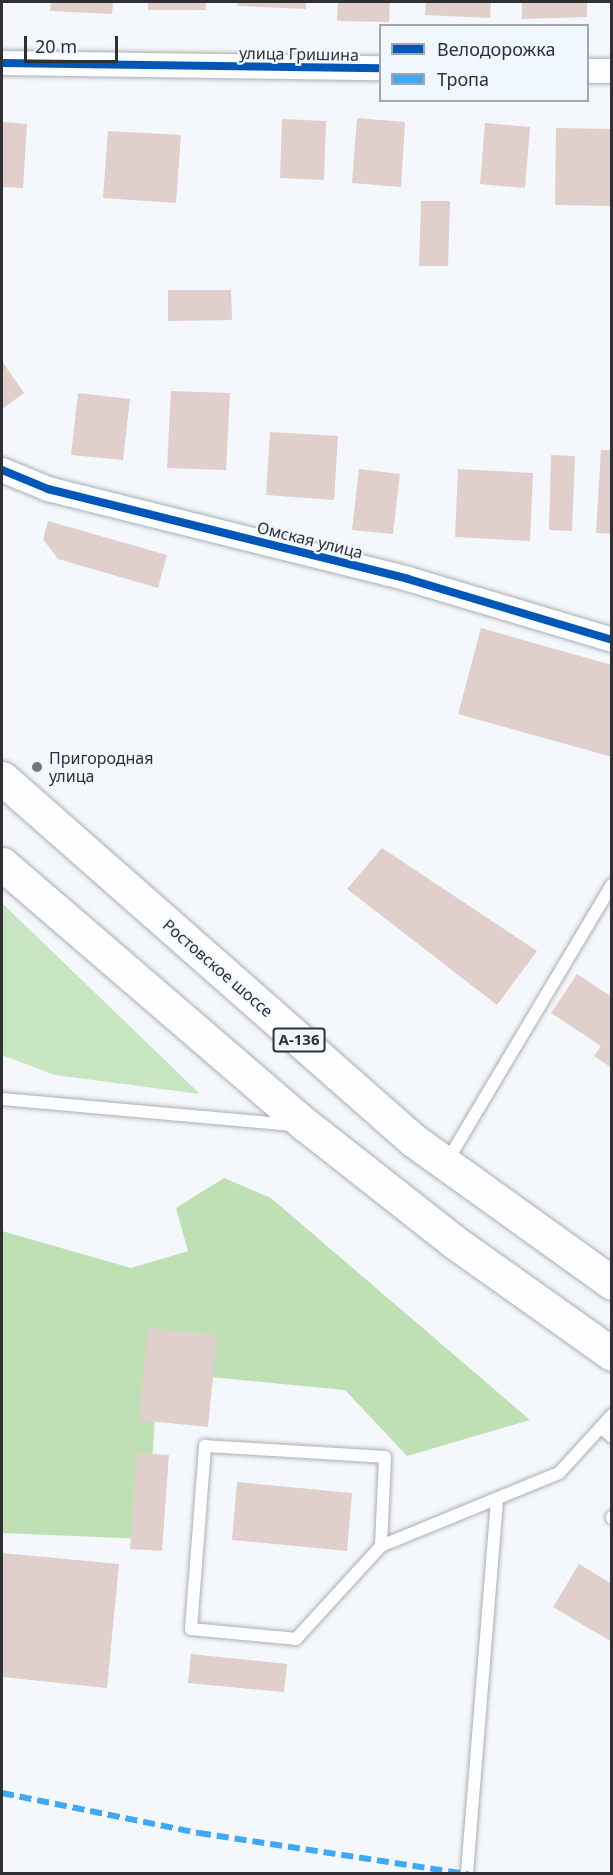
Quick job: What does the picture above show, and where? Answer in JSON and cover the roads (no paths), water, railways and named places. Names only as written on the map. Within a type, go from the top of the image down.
[{"type":"highway","name":"Ростовское шоссе","points":[[2,778],[413,1140],[612,1283]]},
{"type":"highway","points":[[2,864],[307,1126],[453,1241],[612,1354]]},
{"type":"street","name":"улица Гришина","points":[[2,63],[379,68]]},
{"type":"street","points":[[589,71],[612,71]]},
{"type":"street","name":"Омская улица","points":[[2,470],[48,489],[408,579],[612,640]]},
{"type":"lane","points":[[446,1164],[612,885]]},
{"type":"lane","points":[[2,1099],[307,1126]]},
{"type":"lane","points":[[381,1546],[385,1457],[205,1446],[191,1629],[296,1639],[381,1546],[559,1473],[612,1415]]},
{"type":"lane","points":[[601,1426],[612,1437]]},
{"type":"lane","points":[[467,1873],[497,1498]]},
{"type":"place","name":"Пригородная улица","points":[[37,767]]}]
